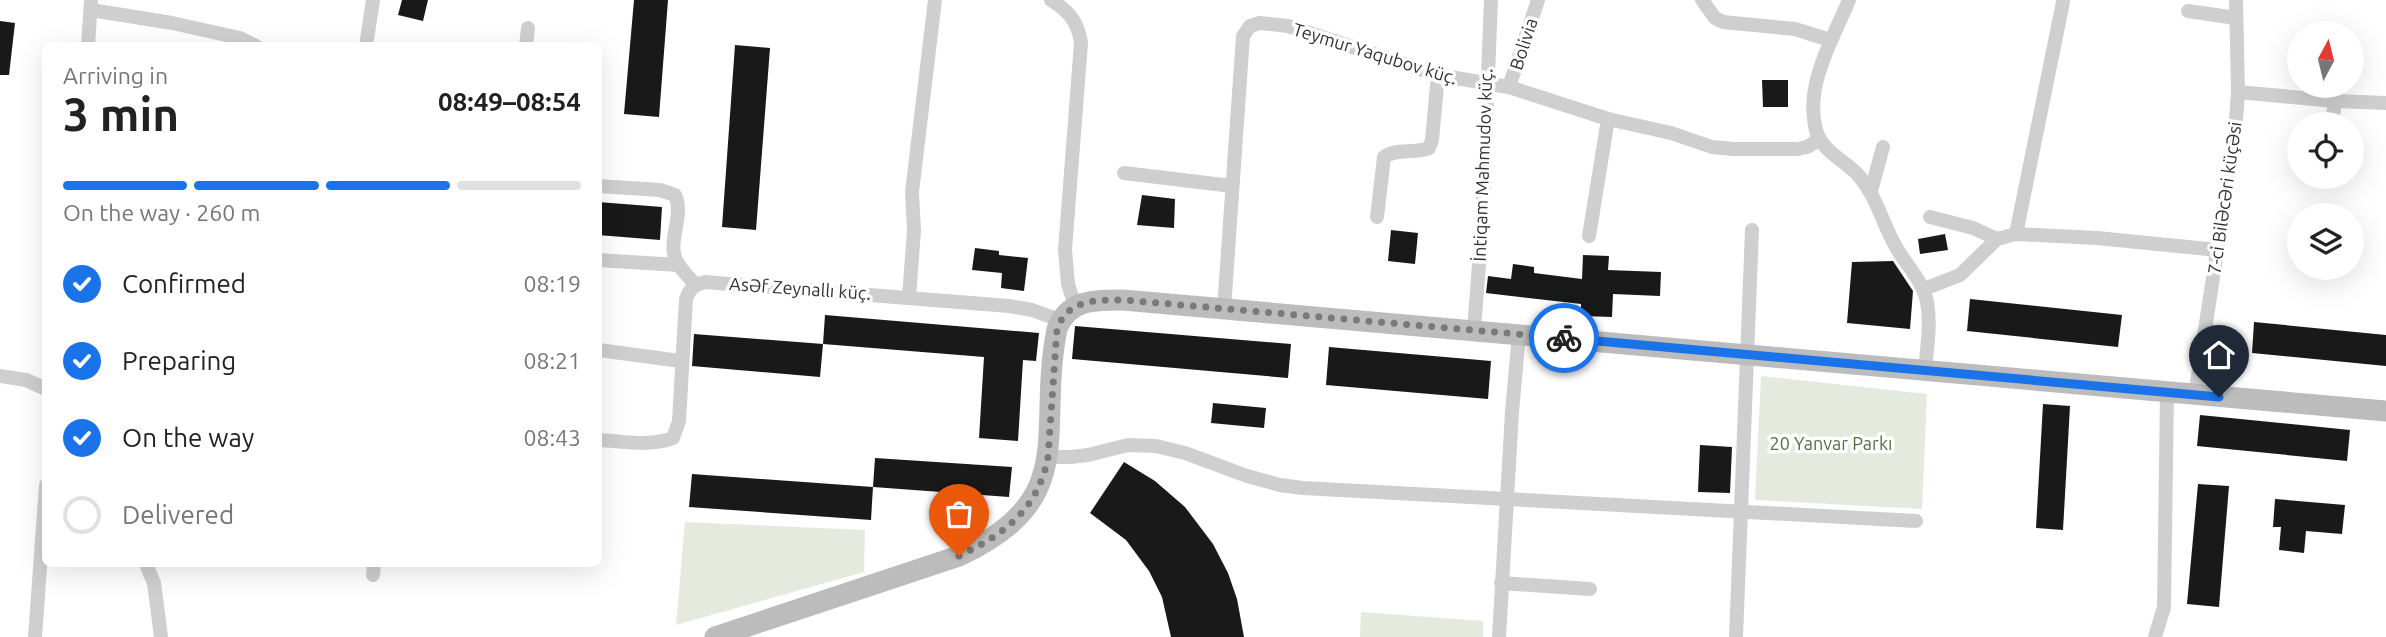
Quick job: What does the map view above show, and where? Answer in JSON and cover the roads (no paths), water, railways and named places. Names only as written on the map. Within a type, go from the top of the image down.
[{"type":"main road","name":"Asəf Zeynallı küç.","points":[[1068,313],[1100,300],[1124,300],[2386,411]]},
{"type":"main road","points":[[715,637],[929,568],[979,547],[1016,521],[1031,502],[1045,474],[1055,341],[1068,313]]},
{"type":"street","points":[[367,42],[373,0]]},
{"type":"street","points":[[909,297],[914,231],[912,192],[934,0]]},
{"type":"street","points":[[1051,0],[1073,19],[1080,33],[1081,43],[1065,250],[1068,313]]},
{"type":"street","name":"İntiqam Mahmudov küç.","points":[[1474,330],[1482,225],[1490,0]]},
{"type":"street","name":"Bolivia","points":[[1509,87],[1538,0]]},
{"type":"street","points":[[1702,0],[1715,18],[1723,22],[1795,29],[1830,40]]},
{"type":"street","points":[[1849,0],[1830,40],[1817,81],[1814,125],[1818,140],[1857,173],[1871,191],[1895,245],[1924,289],[1929,320],[1925,371]]},
{"type":"street","name":"7-ci Biləcəri küçəsi","points":[[2195,395],[2235,134],[2238,92],[2236,0]]},
{"type":"street","points":[[2016,234],[2063,2]]},
{"type":"street","points":[[88,42],[91,5],[248,42]]},
{"type":"street","points":[[2188,11],[2236,18]]},
{"type":"street","name":"Teymur Yaqubov küç.","points":[[1224,309],[1241,50],[1243,37],[1250,26],[1260,23],[1287,26],[1438,75],[1509,87],[1608,119],[1671,133],[1712,146],[1733,149],[1797,149],[1807,147],[1818,140]]},
{"type":"street","points":[[526,42],[527,28]]},
{"type":"street","points":[[1377,217],[1384,157],[1389,153],[1421,152],[1429,148],[1438,75]]},
{"type":"street","points":[[2238,92],[2386,103]]},
{"type":"street","points":[[2334,112],[2335,101]]},
{"type":"street","points":[[1589,236],[1608,119]]},
{"type":"street","points":[[1871,191],[1882,147]]},
{"type":"street","points":[[1125,173],[1232,186]]},
{"type":"street","points":[[602,186],[660,190],[676,195],[679,208],[675,259],[695,284],[686,299],[680,361],[679,421],[673,438],[648,443],[602,440]]},
{"type":"street","points":[[1930,217],[1973,228],[1997,239]]},
{"type":"street","points":[[1736,637],[1752,230]]},
{"type":"street","points":[[1924,289],[1960,275],[1997,239],[2016,234],[2096,238],[2218,250]]},
{"type":"street","points":[[602,260],[678,265]]},
{"type":"street","name":"Asəf Zeynallı küç.","points":[[695,284],[719,282],[1068,313]]},
{"type":"street","points":[[1499,637],[1519,334]]},
{"type":"street","points":[[602,350],[680,361]]},
{"type":"street","points":[[0,376],[26,380],[42,387]]},
{"type":"street","points":[[2155,637],[2164,607],[2167,392]]},
{"type":"street","points":[[1048,457],[1071,457],[1139,444],[1173,450],[1280,485],[1507,500],[1916,521]]},
{"type":"street","points":[[35,637],[42,539]]},
{"type":"street","points":[[147,567],[154,583],[161,637]]},
{"type":"street","points":[[1501,583],[1590,589]]},
{"type":"park label","name":"20 Yanvar Parkı","points":[[1831,444]]}]
